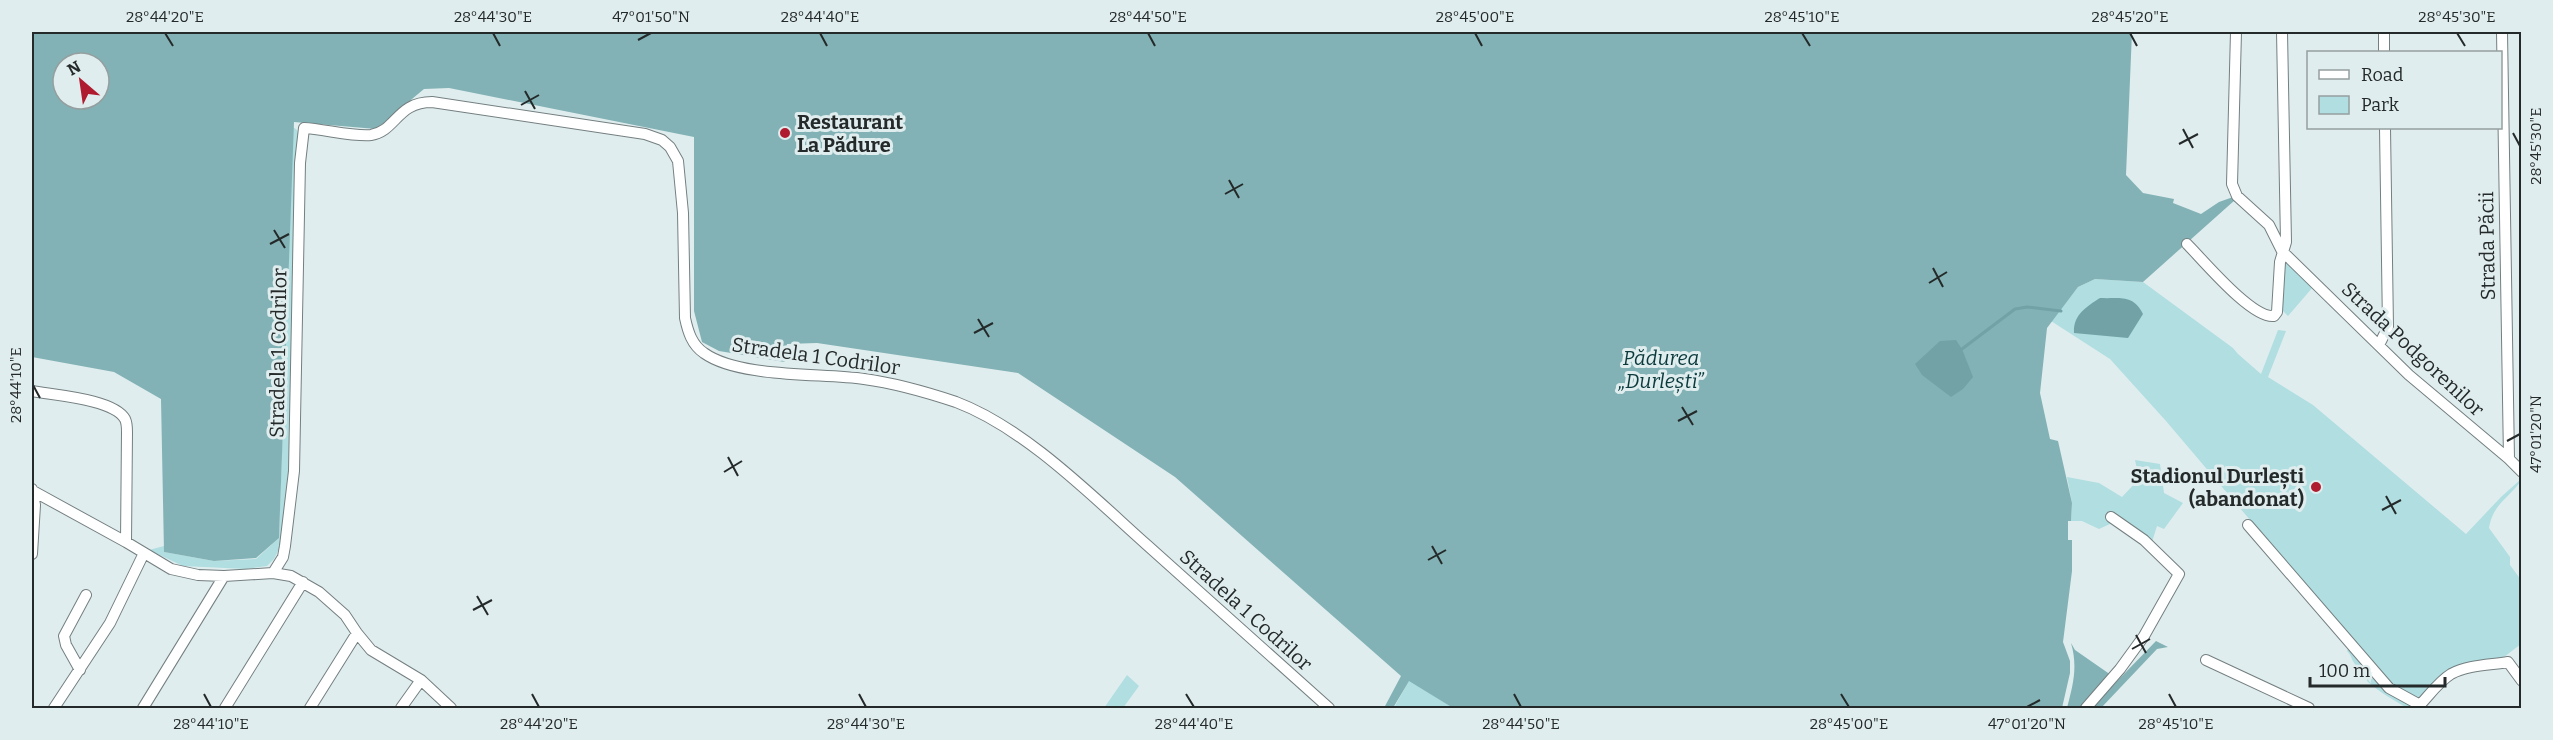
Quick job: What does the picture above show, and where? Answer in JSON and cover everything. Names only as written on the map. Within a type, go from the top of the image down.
[{"type":"street","points":[[2236,32],[2233,190],[2245,205],[2269,225],[2282,251]]},
{"type":"street","points":[[2187,244],[2242,299],[2269,317],[2274,316],[2277,312],[2282,251],[2286,242],[2282,32]]},
{"type":"street","points":[[2384,32],[2384,51]]},
{"type":"street","name":"Strada Păcii","points":[[2502,32],[2509,459]]},
{"type":"street","name":"Stradela 1 Codrilor","points":[[273,573],[283,557],[294,471],[300,163],[304,128],[372,135],[412,105],[432,102],[645,134],[662,140],[675,153],[678,160],[683,213],[685,318],[688,333],[699,350],[737,367],[864,379],[918,390],[995,420],[1016,434],[1098,501],[1329,708]]},
{"type":"street","points":[[2379,345],[2388,327],[2385,129]]},
{"type":"street","name":"Strada Podgorenilor","points":[[2282,251],[2409,375],[2522,472]]},
{"type":"street","points":[[32,391],[98,403],[117,410],[124,417],[127,432],[126,542]]},
{"type":"street","points":[[32,489],[171,569],[182,573],[224,576],[273,573],[291,576],[303,582],[338,607],[378,656],[421,680],[451,708]]},
{"type":"street","points":[[32,489],[35,505],[32,554]]},
{"type":"street","points":[[2086,708],[2138,644],[2179,577],[2177,570],[2165,558],[2112,517]]},
{"type":"street","points":[[2248,525],[2389,688],[2419,707],[2452,673],[2466,669],[2508,662],[2522,681]]},
{"type":"street","points":[[54,708],[110,624],[144,553]]},
{"type":"street","points":[[143,708],[224,576]]},
{"type":"street","points":[[225,708],[303,582]]},
{"type":"street","points":[[80,670],[66,645],[64,636],[87,595]]},
{"type":"street","points":[[310,708],[357,633]]},
{"type":"street","points":[[2206,660],[2309,708]]},
{"type":"street","points":[[401,708],[421,680]]},
{"type":"green space","name":"Pădurea „Durlești”","points":[[32,32],[2132,32],[2126,175],[2143,193],[2174,199],[2173,203],[2201,214],[2219,202],[2233,197],[2235,200],[2143,282],[2095,279],[2078,287],[2047,328],[2040,393],[2050,439],[2058,441],[2072,503],[2071,521],[2068,521],[2068,540],[2072,540],[2072,571],[2063,642],[2070,661],[2070,673],[2062,708],[1453,708],[1409,681],[1393,708],[1384,708],[1401,676],[1175,477],[1018,373],[817,343],[787,344],[785,362],[719,351],[702,342],[694,311],[694,137],[449,88],[424,89],[376,129],[294,122],[279,538],[256,558],[214,561],[164,552],[161,399],[114,372],[32,357]]},
{"type":"green space","points":[[293,127],[297,130],[299,137],[290,481],[281,545],[274,559],[267,566],[246,569],[183,566],[149,550],[164,546],[164,552],[214,561],[256,559],[279,538]]},
{"type":"green space","points":[[2286,260],[2313,287],[2288,316],[2282,310],[2283,265]]},
{"type":"green space","name":"Stadionul Durlești (abandonat)","points":[[2095,279],[2143,282],[2233,348],[2261,374],[2278,330],[2286,331],[2268,377],[2313,405],[2466,534],[2520,480],[2497,507],[2489,528],[2510,557],[2510,565],[2521,580],[2521,644],[2504,657],[2462,665],[2418,701],[2391,686],[2166,421],[2110,359],[2051,321],[2078,287]]},
{"type":"green space","points":[[2135,460],[2160,464],[2164,493],[2183,503],[2164,529],[2157,526],[2152,542],[2112,523],[2099,529],[2082,521],[2071,521],[2072,503],[2067,477],[2099,483],[2122,497],[2139,479]]},
{"type":"green space","points":[[2156,641],[2168,647],[2157,649],[2101,708],[2091,708]]},
{"type":"green space","points":[[2071,643],[2075,650],[2111,675],[2081,708],[2067,708],[2074,668]]},
{"type":"green space","points":[[2349,647],[2414,707],[2407,708],[2381,692],[2363,677],[2347,651]]},
{"type":"green space","points":[[1127,675],[1139,686],[1123,708],[1104,708]]},
{"type":"green space","points":[[1409,680],[1453,708],[1394,708]]},
{"type":"shaded area","points":[[2100,298],[2130,300],[2139,308],[2143,314],[2128,338],[2074,333],[2078,316]]},
{"type":"shaded area","points":[[1956,340],[1973,377],[1963,389],[1951,397],[1922,375],[1915,364],[1940,341]]},
{"type":"waterway","points":[[1962,349],[2015,309],[2027,307],[2061,311]]},
{"type":"place","name":"Restaurant La Pădure","points":[[785,133]]},
{"type":"place","name":"Stadionul Durlești (abandonat)","points":[[2316,487]]}]
